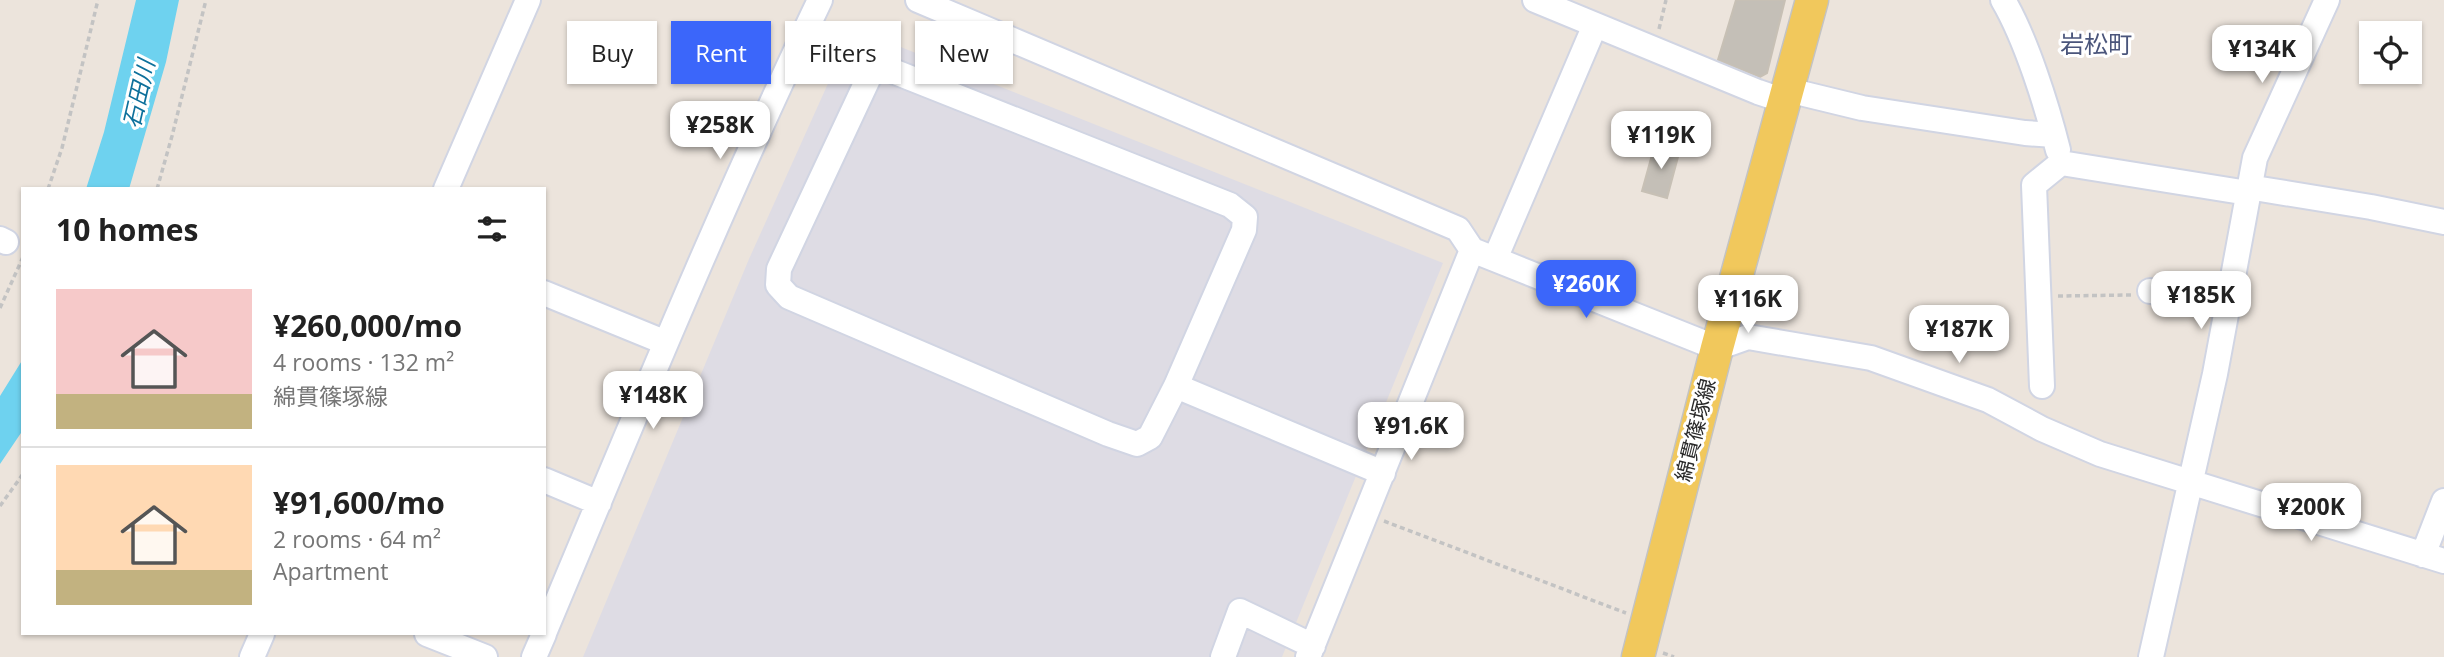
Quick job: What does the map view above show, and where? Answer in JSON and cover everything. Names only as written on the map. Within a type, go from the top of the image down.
[{"type":"main road","name":"綿貫篠塚線","points":[[1637,657],[1717,348],[1812,0]]},
{"type":"street","points":[[447,187],[528,0]]},
{"type":"street","points":[[546,628],[664,342],[771,102],[820,0]]},
{"type":"street","points":[[918,0],[1458,229],[1472,250],[1717,348],[1748,337],[1871,358],[1988,400],[2042,429],[2100,454],[2434,558],[2444,501]]},
{"type":"street","points":[[1535,0],[1654,49],[1787,95],[2025,133],[2054,135]]},
{"type":"street","points":[[2003,0],[2020,37],[2061,163]]},
{"type":"street","points":[[2151,657],[2230,303],[2248,190],[2256,158],[2327,0]]},
{"type":"street","points":[[1495,259],[1595,25]]},
{"type":"street","points":[[880,66],[1230,205],[1245,217],[1244,230],[1176,386],[1150,437],[1137,444],[789,297],[778,285],[779,269],[869,77],[880,66]]},
{"type":"street","points":[[2042,386],[2034,185],[2061,163],[2371,206],[2444,222]]},
{"type":"street","points":[[1223,657],[1240,611],[1310,652],[1472,250]]},
{"type":"street","points":[[2142,293],[2230,303]]},
{"type":"street","points":[[546,294],[664,342]]},
{"type":"street","points":[[1176,386],[1382,473]]},
{"type":"street","points":[[546,481],[599,503]]},
{"type":"street","points":[[252,657],[262,635]]},
{"type":"street","points":[[430,635],[485,657]]},
{"type":"street","points":[[534,657],[543,635]]},
{"type":"path","points":[[49,187],[65,136],[98,0]]},
{"type":"path","points":[[157,187],[206,0]]},
{"type":"path","points":[[1654,49],[1665,0]]},
{"type":"path","points":[[0,308],[10,246]]},
{"type":"path","points":[[2039,297],[2142,293]]},
{"type":"path","points":[[0,506],[21,477]]},
{"type":"path","points":[[1366,514],[1647,621]]},
{"type":"shaded area","points":[[901,47],[915,53],[915,84],[994,84],[1443,263],[1282,657],[583,657],[749,259],[828,84],[901,84]]},
{"type":"water","name":"石田川","points":[[136,0],[179,0],[166,62],[130,187],[87,187],[104,132]]},
{"type":"water","points":[[21,362],[21,433],[0,464],[0,396]]},
{"type":"building","points":[[1736,0],[1785,0],[1767,73],[1760,77],[1718,60]]},
{"type":"building","points":[[1655,144],[1677,150],[1675,156],[1678,157],[1667,198],[1642,191]]},
{"type":"district","name":"岩松町","points":[[2096,45]]}]
